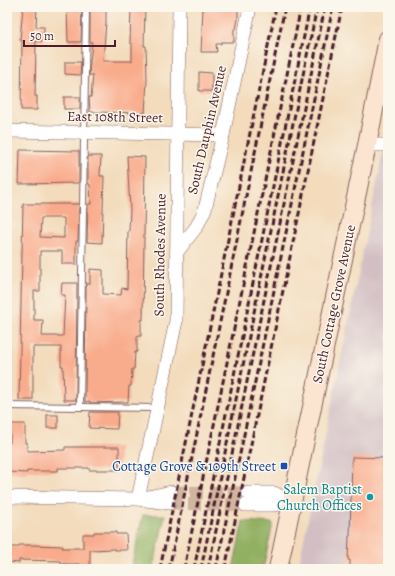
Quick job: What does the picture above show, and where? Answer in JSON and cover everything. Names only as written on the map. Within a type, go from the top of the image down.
[{"type":"street","name":"South Rhodes Avenue","points":[[138,499],[176,322],[179,7]]},
{"type":"street","name":"South Dauphin Avenue","points":[[177,252],[197,226],[206,209],[250,7]]},
{"type":"street","name":"South Cottage Grove Avenue","points":[[278,569],[388,39]]},
{"type":"street","name":"East 108th Street","points":[[7,131],[223,135]]},
{"type":"street","points":[[367,145],[388,145]]},
{"type":"street","points":[[7,497],[170,498]]},
{"type":"street","points":[[247,499],[272,505],[292,502]]},
{"type":"lane","points":[[80,407],[86,7]]},
{"type":"lane","points":[[7,406],[157,408]]},
{"type":"shaded area","points":[[386,141],[388,142],[388,569],[298,569],[383,153]]},
{"type":"green space","points":[[143,515],[165,515],[153,569],[131,569]]},
{"type":"green space","points":[[243,521],[273,523],[263,569],[233,569]]},
{"type":"building","points":[[23,7],[37,7],[36,27],[44,27],[44,41],[36,41],[35,96],[37,96],[37,110],[21,110],[22,40],[20,40]]},
{"type":"building","points":[[67,7],[82,7],[81,42],[68,42]]},
{"type":"building","points":[[90,7],[106,7],[103,61],[132,61],[132,43],[130,43],[131,7],[145,7],[144,46],[146,46],[147,80],[145,113],[90,112],[89,97],[91,97],[93,75],[89,75],[92,42],[90,42]]},
{"type":"building","points":[[203,7],[238,7],[238,19],[236,29],[234,29],[234,42],[221,42],[221,44],[216,44],[217,52],[201,52]]},
{"type":"building","points":[[65,62],[81,62],[80,75],[65,74]]},
{"type":"building","points":[[199,72],[212,73],[212,91],[199,91]]},
{"type":"building","points":[[64,97],[80,97],[80,109],[64,109]]},
{"type":"building","points":[[20,150],[79,151],[79,183],[19,184]]},
{"type":"building","points":[[88,156],[101,156],[100,176],[104,176],[102,243],[87,242],[88,204],[91,204],[90,184],[88,184]]},
{"type":"building","points":[[127,156],[145,157],[143,320],[141,320],[141,336],[137,336],[137,352],[135,352],[134,369],[132,369],[128,402],[90,403],[90,401],[85,402],[86,284],[90,284],[90,269],[103,270],[103,294],[121,295],[122,288],[127,289],[130,209]]},
{"type":"building","points":[[23,204],[79,204],[76,264],[62,264],[62,251],[40,251],[40,291],[34,291],[34,320],[43,320],[42,336],[63,336],[65,295],[61,295],[62,283],[77,283],[76,400],[64,400],[61,347],[33,347],[33,400],[19,400]],"holes":[[[41,218],[64,218],[64,238],[40,237]]]},
{"type":"building","points":[[90,412],[118,412],[117,429],[89,428]]},
{"type":"building","points":[[47,415],[58,415],[58,428],[47,428]]},
{"type":"building","points":[[10,424],[25,424],[25,443],[27,443],[27,451],[65,450],[65,447],[119,447],[119,470],[58,468],[58,471],[27,471],[27,473],[8,472],[8,443],[10,443]]},
{"type":"building","name":"Salem Baptist Church Offices","points":[[352,457],[388,458],[388,569],[350,569],[350,560],[348,560]]},
{"type":"building","points":[[94,532],[116,532],[116,534],[126,534],[127,550],[90,550],[90,569],[80,569],[80,564],[61,564],[61,561],[19,560],[19,563],[8,562],[8,547],[30,545],[83,548],[83,534],[94,534]]},
{"type":"tunnel","points":[[171,492],[248,493]]},
{"type":"tunnel","points":[[169,503],[245,505]]},
{"type":"railway","points":[[160,569],[276,7]]},
{"type":"railway","points":[[169,569],[285,7]]},
{"type":"railway","points":[[184,569],[301,7]]},
{"type":"railway","points":[[194,569],[310,7]]},
{"type":"railway","points":[[201,569],[317,7]]},
{"type":"railway","points":[[208,569],[325,7]]},
{"type":"railway","points":[[216,569],[333,7]]},
{"type":"railway","points":[[225,569],[342,7]]},
{"type":"place","name":"Cottage Grove & 109th Street","points":[[284,466]]},
{"type":"place","name":"Salem Baptist Church Offices","points":[[370,497]]}]
